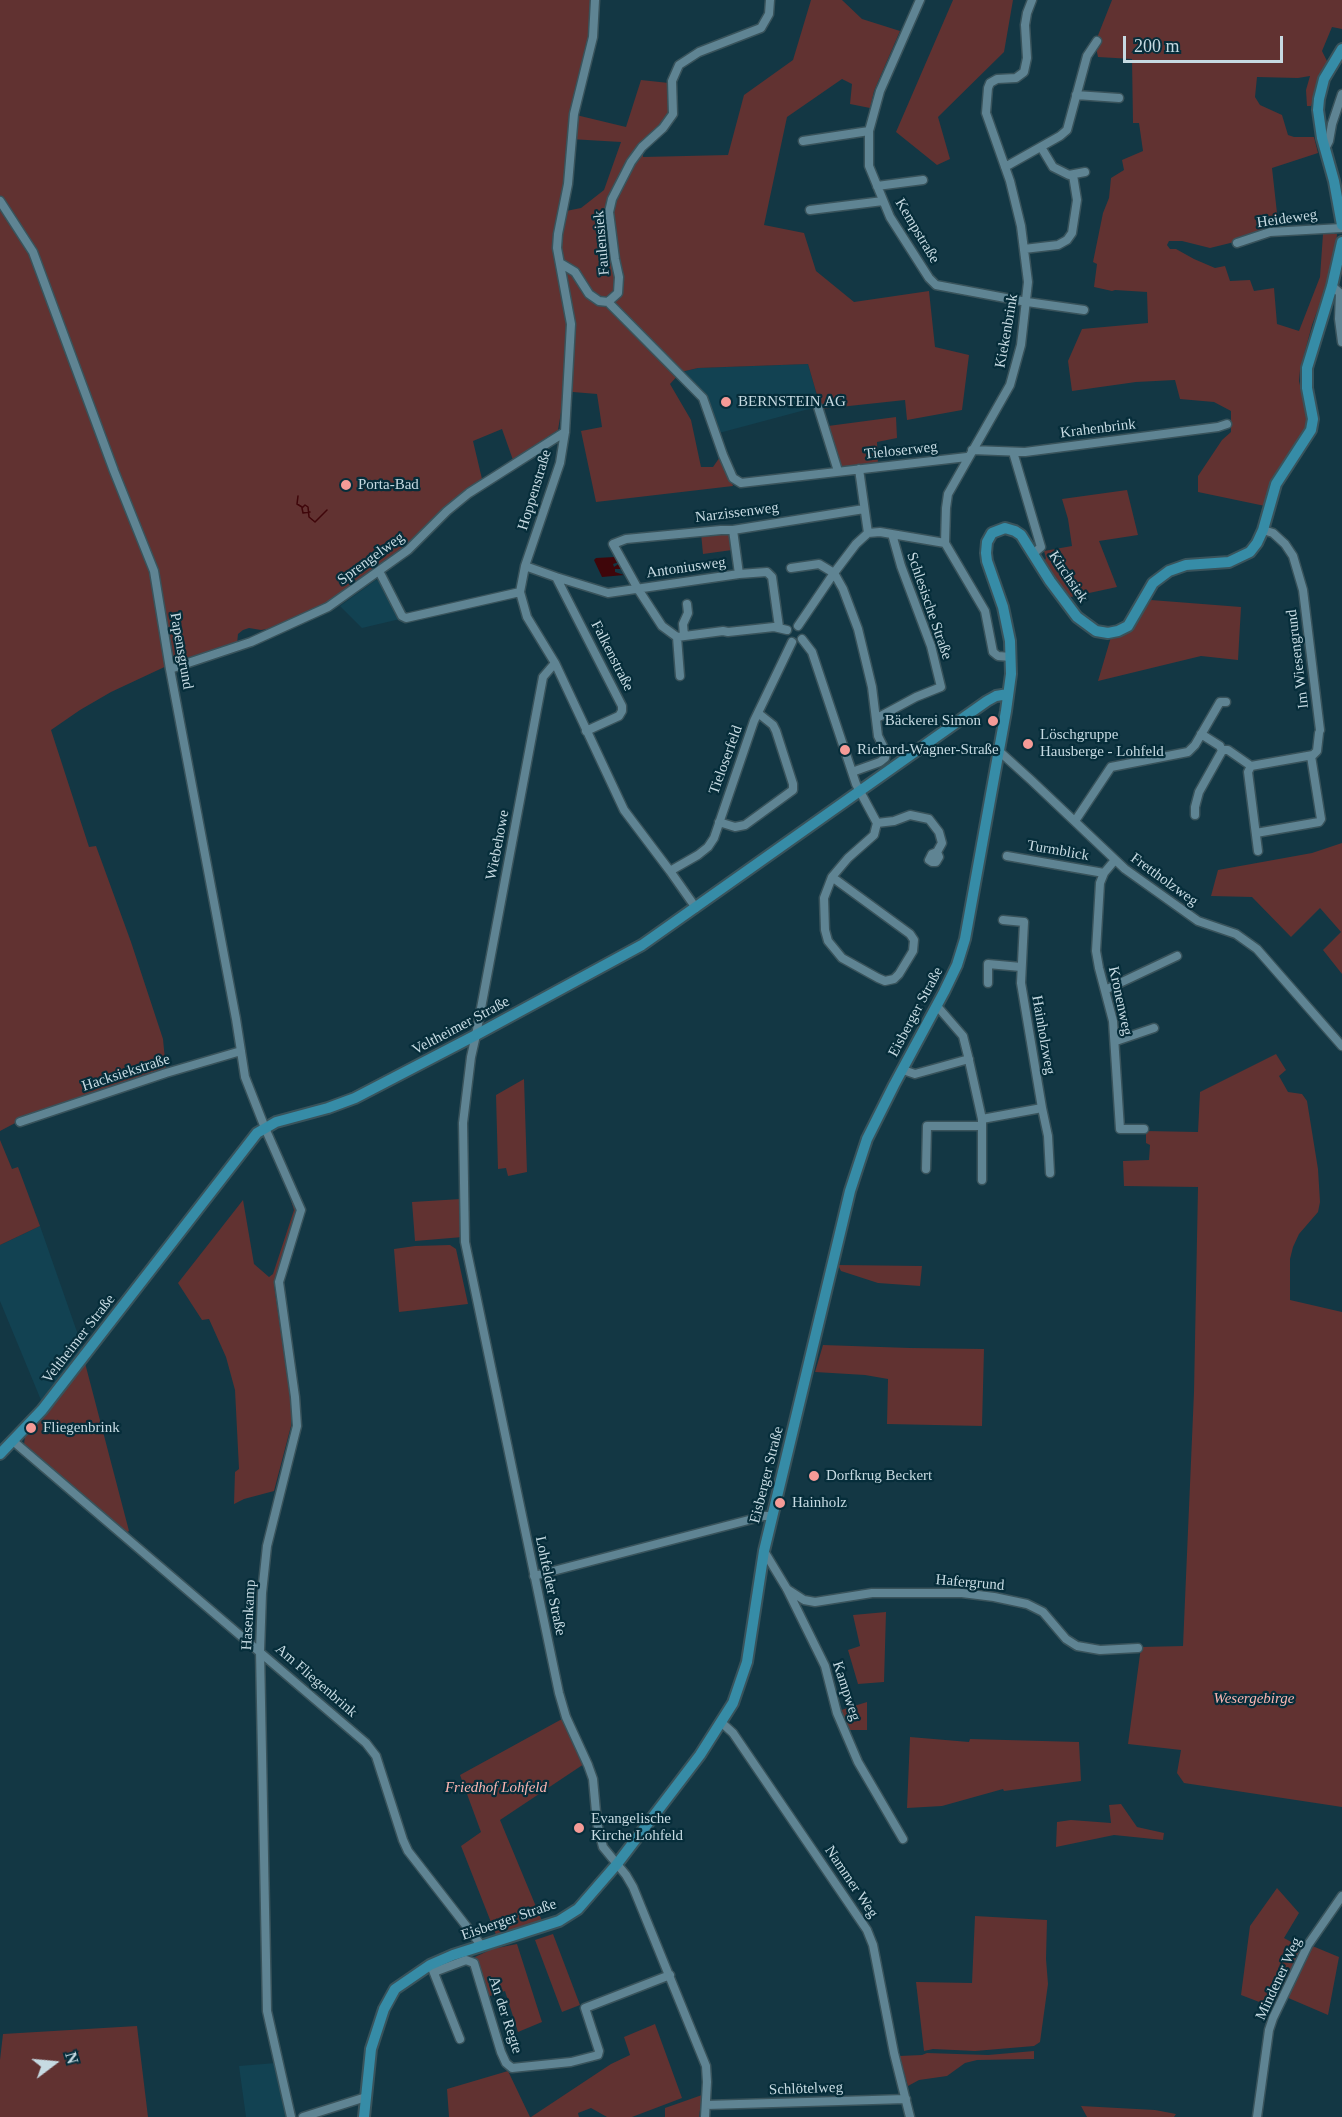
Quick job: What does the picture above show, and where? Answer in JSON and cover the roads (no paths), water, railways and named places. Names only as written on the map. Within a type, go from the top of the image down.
[{"type":"main road","points":[[1342,49],[1324,79],[1318,99],[1325,149],[1336,190],[1342,226]]},
{"type":"main road","name":"Kirchsiek","points":[[1008,694],[1011,657],[1007,626],[987,561],[986,547],[992,533],[1000,529],[1010,529],[1022,535],[1054,588],[1077,617],[1096,631],[1114,633],[1128,626],[1146,591],[1160,577],[1177,567],[1236,560],[1255,546],[1263,530],[1276,484],[1311,430],[1313,419],[1306,381],[1307,368],[1332,286],[1342,242]]},
{"type":"main road","name":"Eisberger Straße","points":[[364,2117],[371,2049],[384,2009],[396,1989],[481,1945],[501,1941],[560,1921],[585,1903],[722,1724],[733,1703],[747,1662],[764,1551],[850,1191],[867,1139],[937,1006],[957,965],[965,939],[1008,694]]},
{"type":"main road","name":"Veltheimer Straße","points":[[0,1454],[42,1410],[249,1144],[265,1128],[292,1117],[344,1103],[642,945],[987,701],[996,696],[1008,694]]},
{"type":"street","name":"Hoppenstraße","points":[[595,0],[593,37],[574,114],[568,184],[558,234],[560,263],[571,324],[565,432],[556,477],[525,566],[520,592],[527,617],[555,663],[624,810],[696,908]]},
{"type":"street","name":"Kempstraße","points":[[920,0],[880,91],[869,131],[869,166],[890,217],[929,278],[936,285],[1084,310]]},
{"type":"street","name":"Kiekenbrink","points":[[945,543],[948,494],[1010,385],[1015,372],[1027,302],[1028,282],[1021,226],[1005,167],[986,113],[988,88],[993,81],[1016,78],[1024,72],[1027,58],[1025,25],[1032,0]]},
{"type":"street","name":"Faulensiek","points":[[608,302],[618,293],[619,277],[609,212],[612,199],[631,162],[673,114],[672,81],[679,65],[699,52],[761,28],[769,14],[769,1]]},
{"type":"street","points":[[1005,167],[1067,130],[1087,56],[1097,41]]},
{"type":"street","points":[[1076,94],[1119,98]]},
{"type":"street","points":[[1325,149],[1342,94]]},
{"type":"street","points":[[803,141],[869,131]]},
{"type":"street","points":[[1041,147],[1053,167],[1073,175],[1085,172]]},
{"type":"street","points":[[1024,249],[1058,244],[1067,240],[1072,233],[1077,200],[1073,175]]},
{"type":"street","points":[[877,186],[923,180]]},
{"type":"street","name":"Papensgrund","points":[[0,201],[33,252],[114,471],[154,571],[245,1077],[265,1128]]},
{"type":"street","points":[[810,210],[883,201]]},
{"type":"street","name":"Heideweg","points":[[1237,243],[1270,232],[1342,226]]},
{"type":"street","points":[[560,263],[575,272],[589,294],[599,301],[608,302]]},
{"type":"street","points":[[1332,286],[1338,290],[1340,296],[1339,319],[1342,342]]},
{"type":"street","name":"Tieloserweg","points":[[608,302],[703,398],[733,478],[741,483],[969,454]]},
{"type":"street","points":[[818,407],[838,471]]},
{"type":"street","name":"Krahenbrink","points":[[969,454],[1013,452],[1151,436],[1227,424]]},
{"type":"street","name":"Sprengelweg","points":[[170,669],[251,642],[328,607],[418,541],[447,511],[469,493],[565,432]]},
{"type":"street","points":[[1013,452],[1041,547],[1034,553]]},
{"type":"street","points":[[859,469],[868,533]]},
{"type":"street","name":"Narzissenweg","points":[[638,589],[614,543],[626,539],[733,530],[864,509]]},
{"type":"street","name":"Antoniusweg","points":[[733,530],[739,574]]},
{"type":"street","name":"Im Wiesengrund","points":[[1263,530],[1273,533],[1285,544],[1293,556],[1303,590],[1319,732],[1317,751],[1311,756]]},
{"type":"street","points":[[798,626],[856,544],[868,533],[892,534],[945,543],[985,611],[993,652],[998,656],[1011,657]]},
{"type":"street","name":"Schlesische Straße","points":[[877,718],[916,697],[941,687],[931,646],[901,566],[892,534]]},
{"type":"street","points":[[791,568],[819,564],[834,573],[843,589],[858,629],[872,687],[878,736],[886,752],[885,758],[852,772]]},
{"type":"street","points":[[525,566],[556,577]]},
{"type":"street","points":[[379,571],[402,616],[406,618],[520,592]]},
{"type":"street","name":"Antoniusweg","points":[[556,577],[608,593],[739,574],[770,573],[783,629]]},
{"type":"street","name":"Falkenstraße","points":[[556,577],[622,706],[619,716],[586,731]]},
{"type":"street","points":[[638,589],[662,626],[680,637],[723,630],[728,632],[798,626],[803,630],[802,639]]},
{"type":"street","points":[[680,676],[680,637],[688,613],[687,604]]},
{"type":"street","points":[[783,629],[792,642],[802,639]]},
{"type":"street","points":[[802,639],[812,652],[852,772],[877,823],[873,835],[848,858],[832,877],[827,887],[824,905],[825,930],[828,941],[842,958],[885,981],[894,979],[899,975],[913,951],[914,940],[910,934],[832,877]]},
{"type":"street","name":"Tieloserfeld","points":[[670,871],[698,855],[714,838],[758,713],[792,642]]},
{"type":"street","name":"Wiebehowe","points":[[476,1035],[543,677],[555,663]]},
{"type":"street","points":[[1075,821],[1111,767],[1188,752],[1220,702],[1226,702]]},
{"type":"street","points":[[719,822],[735,827],[745,825],[793,790],[776,731],[773,725],[758,713]]},
{"type":"street","points":[[1201,734],[1220,746],[1222,750]]},
{"type":"street","points":[[1222,750],[1228,750],[1251,766],[1311,756],[1321,819],[1319,822],[1256,833]]},
{"type":"street","points":[[1195,815],[1199,792],[1222,750]]},
{"type":"street","name":"Frettholzweg","points":[[999,752],[1115,860],[1198,921],[1236,934],[1257,949],[1342,1046]]},
{"type":"street","points":[[1251,766],[1248,772],[1258,850]]},
{"type":"street","points":[[877,823],[894,821],[910,815],[929,819],[939,832],[942,843],[937,852]]},
{"type":"street","name":"Turmblick","points":[[1007,856],[1104,873]]},
{"type":"street","points":[[1104,873],[1115,860]]},
{"type":"street","name":"Kronenweg","points":[[1104,873],[1100,883],[1096,951],[1116,1041],[1120,1129],[1144,1130]]},
{"type":"street","name":"Hainholzweg","points":[[1003,920],[1024,922],[1021,983],[1048,1136],[1050,1173]]},
{"type":"street","points":[[1105,990],[1177,956]]},
{"type":"street","points":[[987,983],[988,964],[1021,966]]},
{"type":"street","points":[[937,1006],[963,1036],[969,1059],[982,1122],[982,1180]]},
{"type":"street","points":[[1116,1041],[1154,1028]]},
{"type":"street","name":"Lohfelder Straße","points":[[476,1035],[463,1123],[465,1242],[534,1576],[563,1709],[593,1779],[597,1822],[603,1847],[633,1887],[670,1974],[705,2066],[705,2117]]},
{"type":"street","name":"Hacksiekstraße","points":[[20,1122],[166,1073],[241,1051]]},
{"type":"street","points":[[903,1070],[915,1074],[969,1059]]},
{"type":"street","points":[[926,1169],[927,1126],[982,1122],[1042,1108]]},
{"type":"street","name":"Hasenkamp","points":[[265,1128],[301,1210],[279,1282],[296,1397],[297,1426],[267,1546],[262,1593],[260,1651],[267,2011],[291,2117]]},
{"type":"street","name":"Am Fliegenbrink","points":[[13,1441],[366,1743],[376,1756],[408,1851],[481,1945]]},
{"type":"street","points":[[534,1576],[764,1516],[772,1516]]},
{"type":"street","name":"Kampweg","points":[[764,1551],[787,1589],[825,1666],[837,1713],[858,1762],[903,1839]]},
{"type":"street","name":"Hafergrund","points":[[787,1589],[804,1600],[815,1602],[872,1593],[962,1593],[1002,1598],[1027,1604],[1043,1612],[1066,1639],[1077,1646],[1100,1650],[1138,1648]]},
{"type":"street","name":"Nammer Weg","points":[[722,1724],[733,1733],[867,1930],[873,1945],[894,2053],[910,2117]]},
{"type":"street","name":"Mindener Weg","points":[[1257,2117],[1269,2030],[1273,2018],[1308,1945],[1342,1896]]},
{"type":"street","name":"An der Regte","points":[[432,1969],[466,1959],[474,1963],[501,2052],[506,2063],[512,2068],[571,2062],[598,2055],[585,2008],[670,1974]]},
{"type":"street","points":[[432,1969],[460,2039]]},
{"type":"street","points":[[303,2117],[366,2097]]},
{"type":"street","name":"Schlötelweg","points":[[706,2104],[906,2099]]},
{"type":"waterway","points":[[298,496],[297,504],[302,507]]},
{"type":"waterway","points":[[302,508],[305,505],[308,507],[309,517],[315,522],[327,510]]},
{"type":"waterway","points":[[302,508],[303,513],[310,512]]},
{"type":"place","name":"BERNSTEIN AG","points":[[726,402]]},
{"type":"place","name":"Porta-Bad","points":[[346,485]]},
{"type":"place","name":"Bäckerei Simon","points":[[993,721]]},
{"type":"place","name":"Löschgruppe Hausberge - Lohfeld","points":[[1028,744]]},
{"type":"place","name":"Richard-Wagner-Straße","points":[[845,750]]},
{"type":"place","name":"Fliegenbrink","points":[[31,1428]]},
{"type":"place","name":"Dorfkrug Beckert","points":[[814,1476]]},
{"type":"place","name":"Hainholz","points":[[780,1503]]},
{"type":"place","name":"Evangelische Kirche Lohfeld","points":[[579,1828]]},
{"type":"park label","name":"Wesergebirge","points":[[1254,1699]]},
{"type":"park label","name":"Friedhof Lohfeld","points":[[496,1788]]}]
